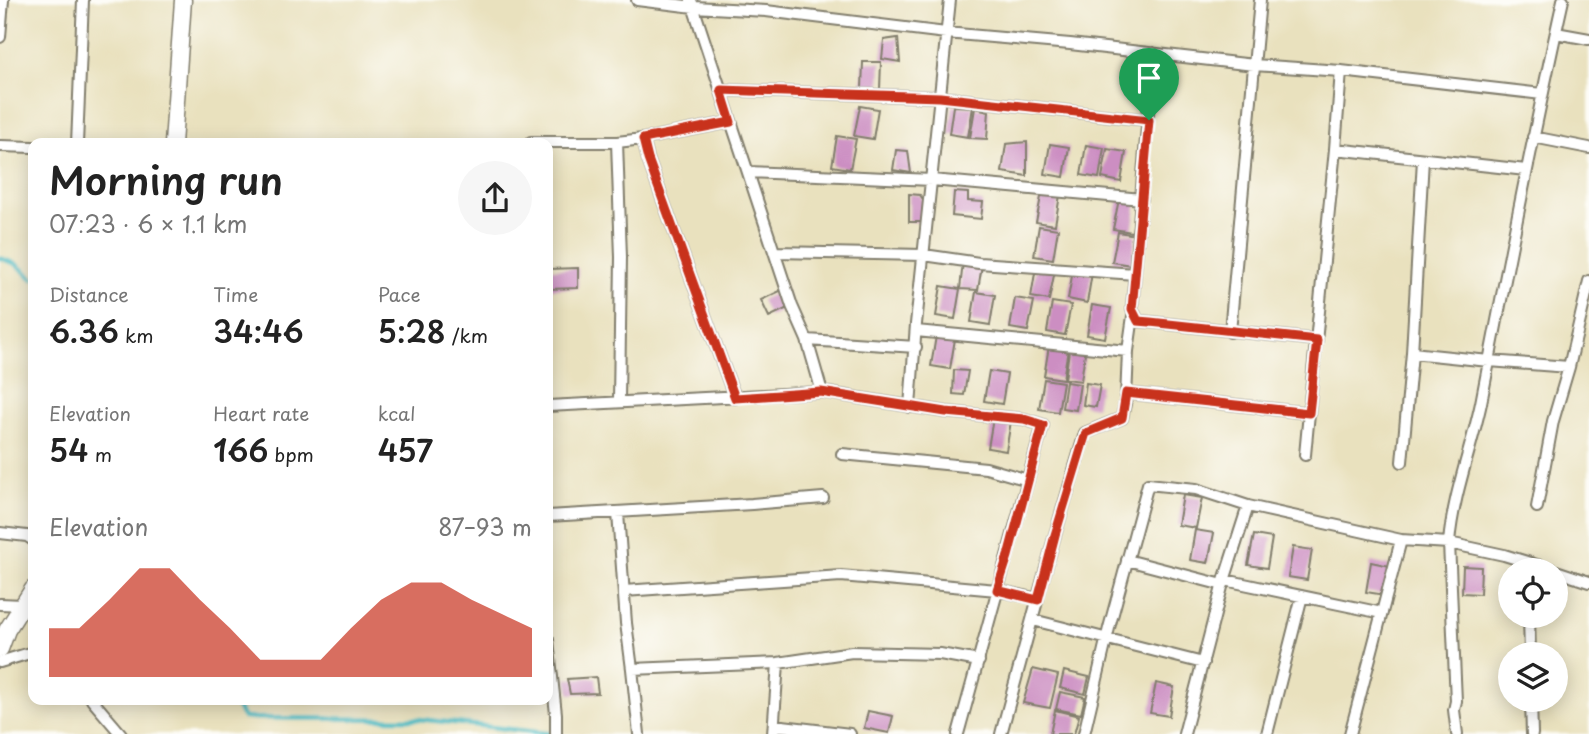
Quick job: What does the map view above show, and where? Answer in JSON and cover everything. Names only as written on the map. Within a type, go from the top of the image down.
[{"type":"street","points":[[0,37],[4,0]]},
{"type":"street","points":[[77,138],[83,0]]},
{"type":"street","points":[[173,138],[183,0]]},
{"type":"street","points":[[637,0],[766,11],[946,33],[1254,65],[1341,71],[1542,94]]},
{"type":"street","points":[[910,407],[950,0]]},
{"type":"street","points":[[1230,332],[1260,0]]},
{"type":"street","points":[[1457,734],[1449,543],[1451,515],[1478,417],[1563,0]]},
{"type":"street","points":[[693,4],[792,306],[807,340],[821,392]]},
{"type":"street","points":[[1556,33],[1589,39]]},
{"type":"street","points":[[1001,734],[1055,535],[1086,433],[1122,418],[1133,316],[1153,53]]},
{"type":"street","points":[[1306,455],[1341,71]]},
{"type":"street","points":[[721,90],[940,97],[1149,120]]},
{"type":"street","points":[[553,142],[617,142],[731,122]]},
{"type":"street","points":[[1533,137],[1589,148]]},
{"type":"street","points":[[643,139],[735,398]]},
{"type":"street","points":[[617,142],[621,257],[619,401]]},
{"type":"street","points":[[0,146],[28,147]]},
{"type":"street","points":[[1335,149],[1527,170]]},
{"type":"street","points":[[1402,462],[1412,353],[1423,159]]},
{"type":"street","points":[[749,172],[932,180],[1142,199]]},
{"type":"street","points":[[775,252],[924,255],[979,263],[1135,274]]},
{"type":"street","points":[[1537,507],[1552,426],[1589,285]]},
{"type":"street","points":[[1133,316],[1138,321],[1317,340]]},
{"type":"street","points":[[916,331],[1128,351]]},
{"type":"street","points":[[807,340],[916,347]]},
{"type":"street","points":[[1412,353],[1569,367]]},
{"type":"street","points":[[553,407],[821,392],[910,407],[1024,419],[1043,425],[958,734]]},
{"type":"street","points":[[1126,393],[1309,413]]},
{"type":"street","points":[[842,454],[986,468],[1028,480]]},
{"type":"street","points":[[1084,734],[1148,484],[1196,489],[1248,506],[1401,540],[1449,543],[1501,558]]},
{"type":"street","points":[[553,516],[823,498]]},
{"type":"street","points":[[1184,734],[1224,582],[1248,506]]},
{"type":"street","points":[[618,513],[639,734]]},
{"type":"street","points":[[0,533],[28,537]]},
{"type":"street","points":[[1350,734],[1401,540]]},
{"type":"street","points":[[1127,561],[1382,613]]},
{"type":"street","points":[[1568,575],[1589,582]]},
{"type":"street","points":[[624,591],[841,576],[997,590],[1038,600]]},
{"type":"street","points":[[1266,734],[1302,596]]},
{"type":"street","points":[[0,649],[7,630],[28,597]]},
{"type":"street","points":[[0,604],[23,605]]},
{"type":"street","points":[[1032,620],[1203,663]]},
{"type":"street","points":[[632,669],[778,663],[852,652],[940,654],[979,661]]},
{"type":"street","points":[[0,662],[28,654]]},
{"type":"street","points":[[778,663],[773,729],[850,734]]},
{"type":"street","points":[[553,695],[555,734]]},
{"type":"street","points":[[96,705],[121,734]]},
{"type":"street","points":[[1531,712],[1532,734]]},
{"type":"building","points":[[898,38],[900,62],[882,59],[884,40]]},
{"type":"building","points":[[863,62],[881,62],[880,89],[862,89]]},
{"type":"building","points":[[860,106],[878,109],[873,139],[854,136]]},
{"type":"building","points":[[953,106],[973,107],[968,137],[949,134]]},
{"type":"building","points":[[975,108],[989,111],[987,139],[970,138]]},
{"type":"building","points":[[837,136],[856,139],[850,169],[832,166]]},
{"type":"building","points":[[1027,142],[1027,176],[1002,172],[1006,144]]},
{"type":"building","points":[[1050,144],[1069,147],[1064,177],[1045,174]]},
{"type":"building","points":[[1086,145],[1104,148],[1099,178],[1081,175]]},
{"type":"building","points":[[1107,149],[1126,152],[1121,182],[1102,178]]},
{"type":"building","points":[[896,150],[908,151],[911,173],[893,170]]},
{"type":"building","points":[[954,192],[968,193],[968,201],[983,202],[981,219],[952,216]]},
{"type":"building","points":[[1042,192],[1060,195],[1055,225],[1036,222]]},
{"type":"building","points":[[909,194],[920,195],[929,208],[924,222],[909,222]]},
{"type":"building","points":[[1119,199],[1137,202],[1132,232],[1113,229]]},
{"type":"building","points":[[1039,226],[1058,229],[1053,259],[1034,256]]},
{"type":"building","points":[[1118,232],[1136,235],[1131,265],[1112,262]]},
{"type":"building","points":[[963,262],[982,265],[978,290],[960,289]]},
{"type":"building","points":[[1036,267],[1055,270],[1049,300],[1031,297]]},
{"type":"building","points":[[578,268],[578,288],[553,289],[553,269]]},
{"type":"building","points":[[1073,270],[1092,273],[1087,303],[1068,299]]},
{"type":"building","points":[[941,286],[960,289],[955,319],[936,316]]},
{"type":"building","points":[[784,289],[792,306],[769,317],[761,300]]},
{"type":"building","points":[[976,292],[995,295],[990,325],[971,322]]},
{"type":"building","points":[[1015,298],[1034,301],[1028,331],[1010,328]]},
{"type":"building","points":[[1052,302],[1071,305],[1065,335],[1047,332]]},
{"type":"building","points":[[1092,305],[1111,308],[1105,338],[1087,335]]},
{"type":"building","points":[[936,336],[955,339],[950,369],[931,366]]},
{"type":"building","points":[[1049,346],[1068,349],[1063,379],[1044,376]]},
{"type":"building","points":[[1069,351],[1085,353],[1081,381],[1065,379]]},
{"type":"building","points":[[954,370],[968,371],[964,395],[953,394]]},
{"type":"building","points":[[989,371],[1007,374],[1002,404],[984,401]]},
{"type":"building","points":[[1044,379],[1063,382],[1058,412],[1039,409]]},
{"type":"building","points":[[1066,382],[1080,384],[1076,410],[1062,408]]},
{"type":"building","points":[[1086,383],[1100,385],[1096,407],[1083,405]]},
{"type":"building","points":[[993,418],[1011,421],[1006,451],[988,448]]},
{"type":"building","points":[[1183,495],[1202,498],[1196,528],[1178,525]]},
{"type":"building","points":[[1195,530],[1214,533],[1208,563],[1190,560]]},
{"type":"building","points":[[1254,535],[1272,538],[1267,568],[1248,565]]},
{"type":"building","points":[[1293,547],[1312,550],[1307,580],[1288,577]]},
{"type":"building","points":[[1371,562],[1390,566],[1385,595],[1366,592]]},
{"type":"building","points":[[1463,566],[1481,567],[1480,594],[1462,593]]},
{"type":"building","points":[[1033,669],[1058,675],[1050,708],[1023,703]]},
{"type":"building","points":[[1064,671],[1089,677],[1085,694],[1060,688]]},
{"type":"building","points":[[596,677],[598,693],[570,694],[567,679]]},
{"type":"building","points":[[1156,683],[1174,687],[1169,716],[1150,713]]},
{"type":"building","points":[[1060,692],[1085,697],[1081,714],[1056,709]]},
{"type":"building","points":[[1055,710],[1079,716],[1074,734],[1050,734]]},
{"type":"building","points":[[868,711],[893,716],[889,733],[864,728]]},
{"type":"waterway","points":[[0,258],[16,264],[28,275]]},
{"type":"waterway","points":[[235,705],[244,718],[419,719],[554,734]]},
{"type":"route","points":[[721,90],[940,97],[1149,120],[1133,316],[1138,321],[1317,340],[1309,413],[1126,393],[1122,418],[1086,433],[1038,600],[997,590],[1043,425],[1024,419],[946,412],[821,392],[735,398],[643,139],[731,122],[721,90]]}]
